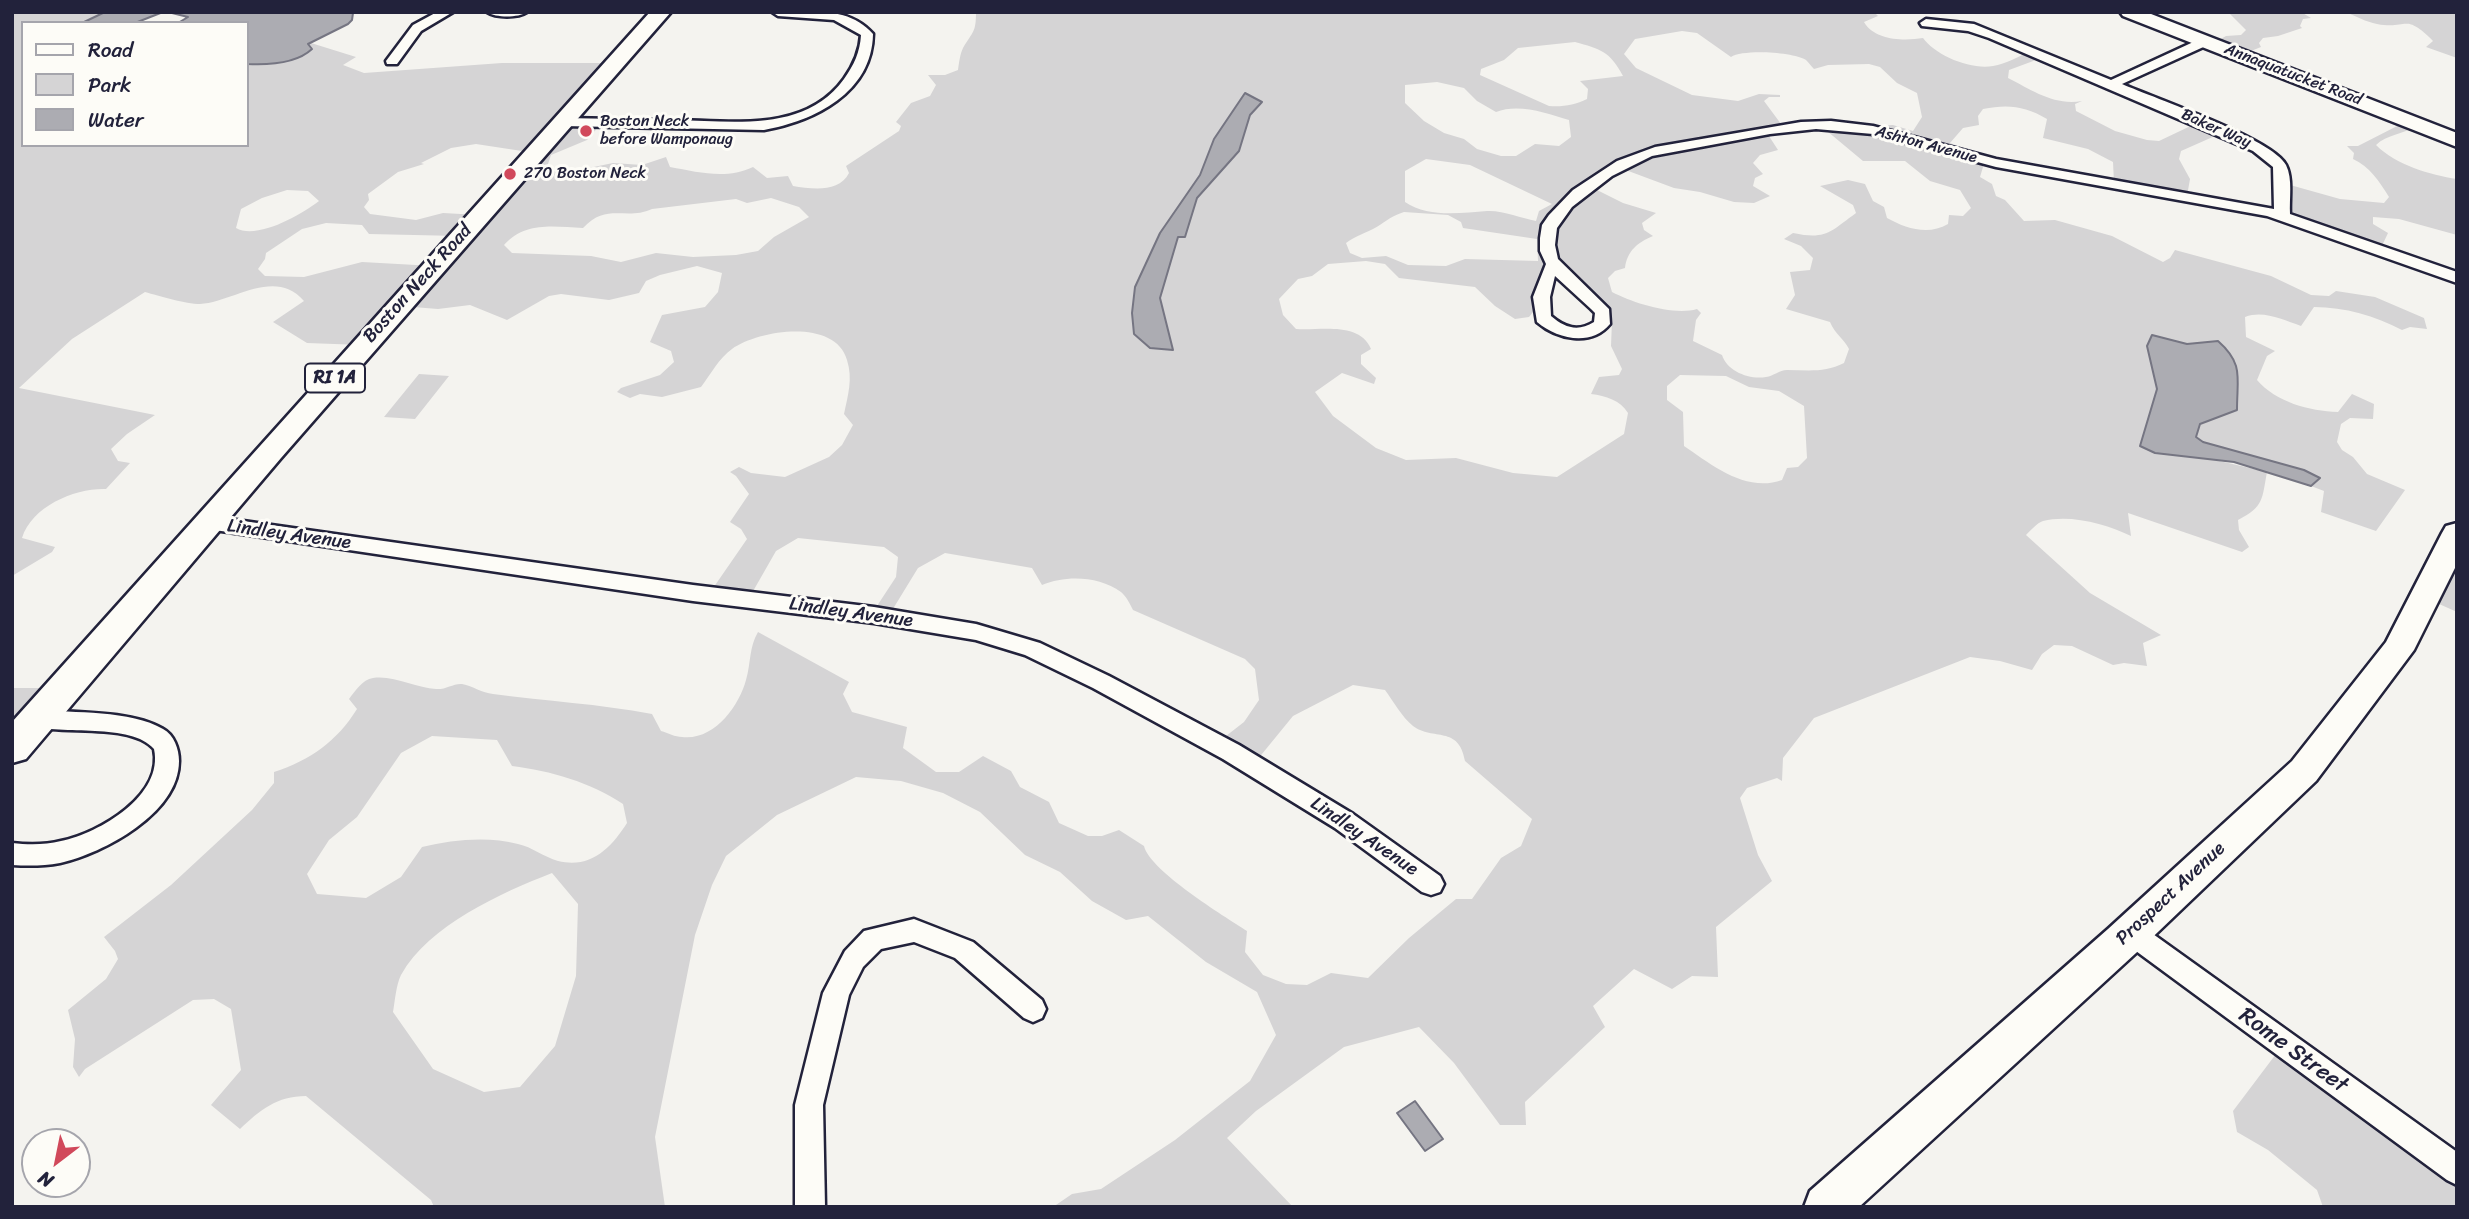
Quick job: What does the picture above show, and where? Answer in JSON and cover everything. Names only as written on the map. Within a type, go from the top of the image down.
[{"type":"main road","name":"Boston Neck Road","points":[[12,748],[661,12]]},
{"type":"street","points":[[392,61],[417,28],[447,12]]},
{"type":"street","points":[[493,12],[520,12]]},
{"type":"street","points":[[563,122],[764,126],[788,122],[831,102],[846,87],[867,52],[867,34],[852,21],[836,16],[778,12]]},
{"type":"street","name":"Annaquatucket Road","points":[[2129,12],[2457,141]]},
{"type":"street","name":"Baker Way","points":[[1926,23],[1970,27],[1993,34],[2272,155],[2279,163],[2283,181],[2283,216]]},
{"type":"street","points":[[2112,84],[2206,41]]},
{"type":"street","name":"Ashton Avenue","points":[[1553,265],[1548,252],[1549,227],[1562,207],[1604,175],[1646,153],[1788,128],[1828,125],[1871,129],[1919,140],[1961,156],[2209,200],[2283,216]]},
{"type":"street","points":[[2283,216],[2457,278]]},
{"type":"street","name":"Lindley Avenue","points":[[208,523],[680,592],[873,615],[976,632],[1032,649],[1101,682],[1231,752],[1345,821],[1431,884]]},
{"type":"street","name":"Prospect Avenue","points":[[1826,1207],[2304,771],[2398,650],[2457,533]]},
{"type":"street","points":[[12,854],[35,857],[64,853],[92,842],[125,822],[149,801],[162,782],[168,762],[166,746],[154,735],[133,729],[37,719]]},
{"type":"street","points":[[810,1207],[809,1105],[836,993],[854,959],[873,939],[914,930],[964,950],[1033,1009]]},
{"type":"street","name":"Rome Street","points":[[2130,932],[2457,1170]]},
{"type":"green space","points":[[12,12],[105,12],[86,21],[21,21],[21,147],[248,147],[248,64],[267,65],[287,60],[311,43],[356,57],[343,65],[364,73],[502,63],[609,63],[564,121],[600,125],[587,140],[551,155],[547,167],[560,174],[613,163],[642,165],[666,157],[670,167],[722,174],[753,167],[767,178],[788,176],[793,186],[824,188],[839,184],[849,173],[846,166],[899,131],[901,126],[896,122],[911,103],[930,96],[936,85],[928,75],[945,75],[958,70],[962,50],[975,28],[976,12],[1874,12],[1878,16],[1864,22],[1875,33],[1899,39],[1923,38],[1944,55],[1974,66],[1993,66],[2031,51],[2044,57],[2009,70],[2008,78],[2053,99],[2082,101],[2075,104],[2076,111],[2115,131],[2159,141],[2199,122],[2224,132],[2181,151],[2179,159],[2190,179],[2187,196],[2114,183],[2113,162],[2088,149],[2043,138],[2047,119],[2031,111],[2008,107],[1983,109],[1978,116],[1979,125],[1963,128],[1950,143],[1986,157],[1980,177],[1992,184],[1996,196],[2005,200],[2024,221],[2055,220],[2112,236],[2163,262],[2170,258],[2175,250],[2271,276],[2311,295],[2329,296],[2336,291],[2375,297],[2424,318],[2427,329],[2410,327],[2402,330],[2360,313],[2326,307],[2314,307],[2301,326],[2266,315],[2245,317],[2246,337],[2275,351],[2267,356],[2257,380],[2265,388],[2283,400],[2327,411],[2338,412],[2352,394],[2374,404],[2373,419],[2350,418],[2341,424],[2337,442],[2367,474],[2405,490],[2376,531],[2321,512],[2324,491],[2311,486],[2319,477],[2304,470],[2203,442],[2196,436],[2218,341],[2187,344],[2152,335],[2147,346],[2157,389],[2140,446],[2156,453],[2198,456],[2267,472],[2257,506],[2238,520],[2239,530],[2249,547],[2242,552],[2128,513],[2131,536],[2100,524],[2065,519],[2043,521],[2026,535],[2090,593],[2161,635],[2143,643],[2147,666],[2124,663],[2113,665],[2072,646],[2054,645],[2042,654],[2032,670],[2000,661],[1970,657],[1814,718],[1783,758],[1782,781],[1777,778],[1747,788],[1740,798],[1758,855],[1772,881],[1716,927],[1718,977],[1692,976],[1672,989],[1634,969],[1593,1006],[1605,1027],[1525,1102],[1526,1125],[1500,1125],[1454,1063],[1419,1027],[1344,1047],[1256,1111],[1227,1138],[1293,1207],[1053,1207],[1072,1194],[1101,1189],[1175,1140],[1250,1081],[1276,1035],[1257,992],[1206,962],[1148,916],[1126,920],[1092,901],[1060,872],[1025,855],[980,812],[943,793],[901,781],[856,777],[777,815],[726,856],[712,885],[695,935],[655,1137],[665,1207],[434,1207],[431,1200],[306,1096],[286,1098],[270,1105],[240,1129],[211,1105],[241,1070],[231,1009],[214,999],[193,1000],[85,1069],[79,1077],[73,1067],[75,1039],[68,1010],[106,979],[118,959],[104,937],[171,885],[252,810],[274,783],[274,772],[300,762],[332,740],[357,709],[349,699],[362,683],[373,678],[389,678],[436,689],[462,684],[489,693],[652,714],[661,731],[679,737],[694,737],[714,728],[738,700],[758,632],[849,682],[843,694],[852,712],[907,727],[903,748],[936,772],[959,772],[983,756],[1011,771],[1020,787],[1049,802],[1059,823],[1088,836],[1102,836],[1119,830],[1144,846],[1159,868],[1173,880],[1247,931],[1245,952],[1263,975],[1286,984],[1307,985],[1331,973],[1368,978],[1409,938],[1456,899],[1472,899],[1501,858],[1521,846],[1532,819],[1465,761],[1457,742],[1413,726],[1401,714],[1385,690],[1353,685],[1293,716],[1253,765],[1217,743],[1244,722],[1259,700],[1255,669],[1245,659],[1133,610],[1121,592],[1103,583],[1072,579],[1042,585],[1032,568],[945,553],[918,568],[888,617],[873,612],[896,577],[898,557],[884,547],[798,538],[776,551],[748,600],[709,594],[747,539],[741,529],[730,522],[749,494],[730,472],[739,467],[751,473],[785,477],[829,457],[842,445],[853,425],[844,414],[850,380],[847,360],[840,347],[828,338],[812,333],[777,333],[744,342],[723,357],[701,387],[662,397],[640,394],[630,398],[617,392],[621,388],[660,375],[674,362],[671,351],[650,342],[662,315],[705,307],[718,292],[722,273],[697,266],[660,275],[646,281],[639,293],[609,300],[561,294],[549,296],[507,320],[470,305],[438,309],[401,306],[362,345],[307,343],[273,322],[304,301],[293,291],[280,287],[267,286],[200,304],[145,292],[72,339],[19,388],[155,415],[111,449],[118,461],[130,463],[106,489],[81,492],[56,501],[45,508],[27,527],[22,538],[55,547],[52,552],[12,576]],"holes":[[[1682,31],[1697,33],[1731,57],[1768,52],[1800,57],[1814,69],[1828,65],[1869,64],[1880,67],[1897,83],[1917,93],[1922,117],[1913,131],[1893,125],[1826,128],[1827,131],[1863,161],[1905,161],[1930,181],[1960,190],[1971,208],[1963,216],[1949,215],[1948,224],[1940,228],[1917,229],[1887,218],[1884,207],[1873,201],[1865,184],[1848,180],[1820,186],[1853,205],[1856,213],[1827,233],[1813,236],[1793,233],[1784,239],[1801,246],[1813,258],[1810,270],[1790,272],[1795,295],[1786,309],[1830,322],[1849,349],[1844,363],[1823,370],[1784,370],[1759,378],[1740,373],[1729,366],[1722,355],[1693,341],[1696,320],[1701,313],[1697,309],[1677,311],[1654,307],[1612,292],[1608,278],[1615,271],[1625,268],[1634,248],[1653,236],[1644,230],[1642,223],[1656,213],[1623,203],[1593,188],[1623,169],[1674,188],[1734,202],[1754,203],[1770,196],[1753,186],[1755,178],[1763,174],[1753,163],[1760,155],[1778,150],[1767,133],[1784,128],[1764,101],[1780,95],[1759,94],[1738,101],[1692,95],[1636,68],[1624,54],[1635,39]],[[1575,42],[1604,52],[1614,61],[1623,76],[1580,81],[1588,89],[1587,99],[1569,105],[1549,106],[1480,75],[1481,69],[1504,60],[1518,48]],[[1437,82],[1464,88],[1477,101],[1496,112],[1514,108],[1569,120],[1571,137],[1559,146],[1535,144],[1516,156],[1501,156],[1477,149],[1464,139],[1444,133],[1424,121],[1405,103],[1405,85]],[[1245,94],[1261,102],[1250,115],[1239,151],[1197,198],[1185,237],[1178,237],[1160,298],[1165,320],[1135,287],[1160,233],[1200,175],[1214,139]],[[476,144],[535,153],[479,215],[443,213],[416,220],[370,214],[364,207],[369,200],[368,194],[398,172],[424,164],[421,163],[451,148]],[[1426,159],[1470,165],[1552,204],[1539,211],[1536,221],[1493,211],[1434,212],[1405,202],[1405,171]],[[287,190],[308,191],[319,201],[290,219],[255,231],[236,228],[241,209],[262,198]],[[771,198],[799,207],[809,217],[774,237],[758,251],[736,255],[693,257],[656,253],[621,262],[591,256],[512,253],[504,245],[522,232],[541,227],[583,228],[592,220],[609,214],[736,199],[747,203]],[[1404,212],[1448,215],[1461,222],[1463,228],[1537,239],[1538,261],[1465,259],[1446,266],[1408,265],[1386,256],[1362,258],[1350,253],[1346,243]],[[326,223],[362,225],[369,234],[459,236],[434,266],[362,262],[304,277],[265,276],[258,269],[266,253],[302,229]],[[1366,261],[1385,264],[1399,278],[1475,287],[1495,306],[1515,319],[1529,317],[1537,307],[1538,280],[1577,281],[1598,298],[1612,321],[1611,346],[1622,369],[1619,375],[1599,377],[1591,394],[1612,399],[1625,409],[1628,413],[1624,434],[1557,477],[1513,473],[1456,458],[1406,460],[1376,448],[1333,416],[1315,392],[1342,373],[1374,384],[1376,378],[1361,364],[1361,355],[1371,349],[1365,340],[1358,334],[1338,329],[1296,329],[1283,315],[1279,299],[1298,279],[1312,276],[1328,264]],[[1680,375],[1726,376],[1749,387],[1779,391],[1804,406],[1807,458],[1798,467],[1787,468],[1782,480],[1769,483],[1755,483],[1730,475],[1684,446],[1683,412],[1667,400],[1667,386]],[[432,736],[497,740],[512,766],[570,779],[597,789],[623,804],[627,823],[607,848],[580,862],[558,861],[523,845],[506,842],[457,841],[422,847],[401,877],[366,898],[317,894],[307,874],[329,840],[357,817],[401,753]],[[552,873],[578,904],[576,976],[555,1046],[520,1087],[484,1092],[433,1069],[393,1012],[399,979],[413,957],[448,926],[511,890]]]},
{"type":"green space","points":[[2228,12],[2301,12],[2311,18],[2303,19],[2300,26],[2302,28],[2263,38],[2259,43],[2261,47],[2241,55],[2217,41],[2226,36],[2241,35],[2246,30]]},
{"type":"green space","points":[[2345,12],[2457,12],[2457,58],[2426,47],[2433,41],[2411,24],[2377,24]]},
{"type":"green space","points":[[2403,123],[2418,126],[2376,145],[2393,158],[2414,168],[2457,179],[2457,235],[2399,219],[2373,217],[2373,224],[2388,233],[2380,250],[2283,217],[2283,183],[2340,199],[2384,203],[2389,197],[2378,180],[2353,159],[2354,153],[2347,146],[2358,146]]},
{"type":"green space","points":[[419,374],[449,376],[415,419],[384,417]]},
{"type":"green space","points":[[2457,539],[2457,612],[2428,599]]},
{"type":"green space","points":[[12,688],[62,688],[12,748]]},
{"type":"green space","points":[[2282,1046],[2457,1172],[2457,1207],[2323,1207],[2317,1190],[2268,1150],[2237,1132],[2233,1111]]},
{"type":"water","points":[[105,12],[163,12],[140,21],[86,21]]},
{"type":"water","points":[[168,12],[353,13],[348,24],[308,44],[312,49],[305,54],[272,64],[248,64],[248,21],[181,21],[188,17]]},
{"type":"water","points":[[1245,93],[1262,102],[1250,115],[1239,151],[1197,198],[1185,237],[1178,237],[1160,298],[1173,350],[1150,348],[1134,334],[1132,313],[1135,287],[1160,233],[1200,175],[1214,139]]},
{"type":"water","points":[[2152,335],[2187,344],[2218,341],[2232,357],[2238,380],[2237,410],[2200,424],[2196,437],[2203,442],[2304,470],[2320,478],[2311,486],[2234,462],[2155,453],[2140,446],[2157,389],[2147,346]]},
{"type":"water","points":[[1415,1101],[1443,1139],[1425,1151],[1397,1113]]},
{"type":"place","name":"Boston Neck before Wamponaug","points":[[586,131]]},
{"type":"place","name":"270 Boston Neck","points":[[510,174]]}]
